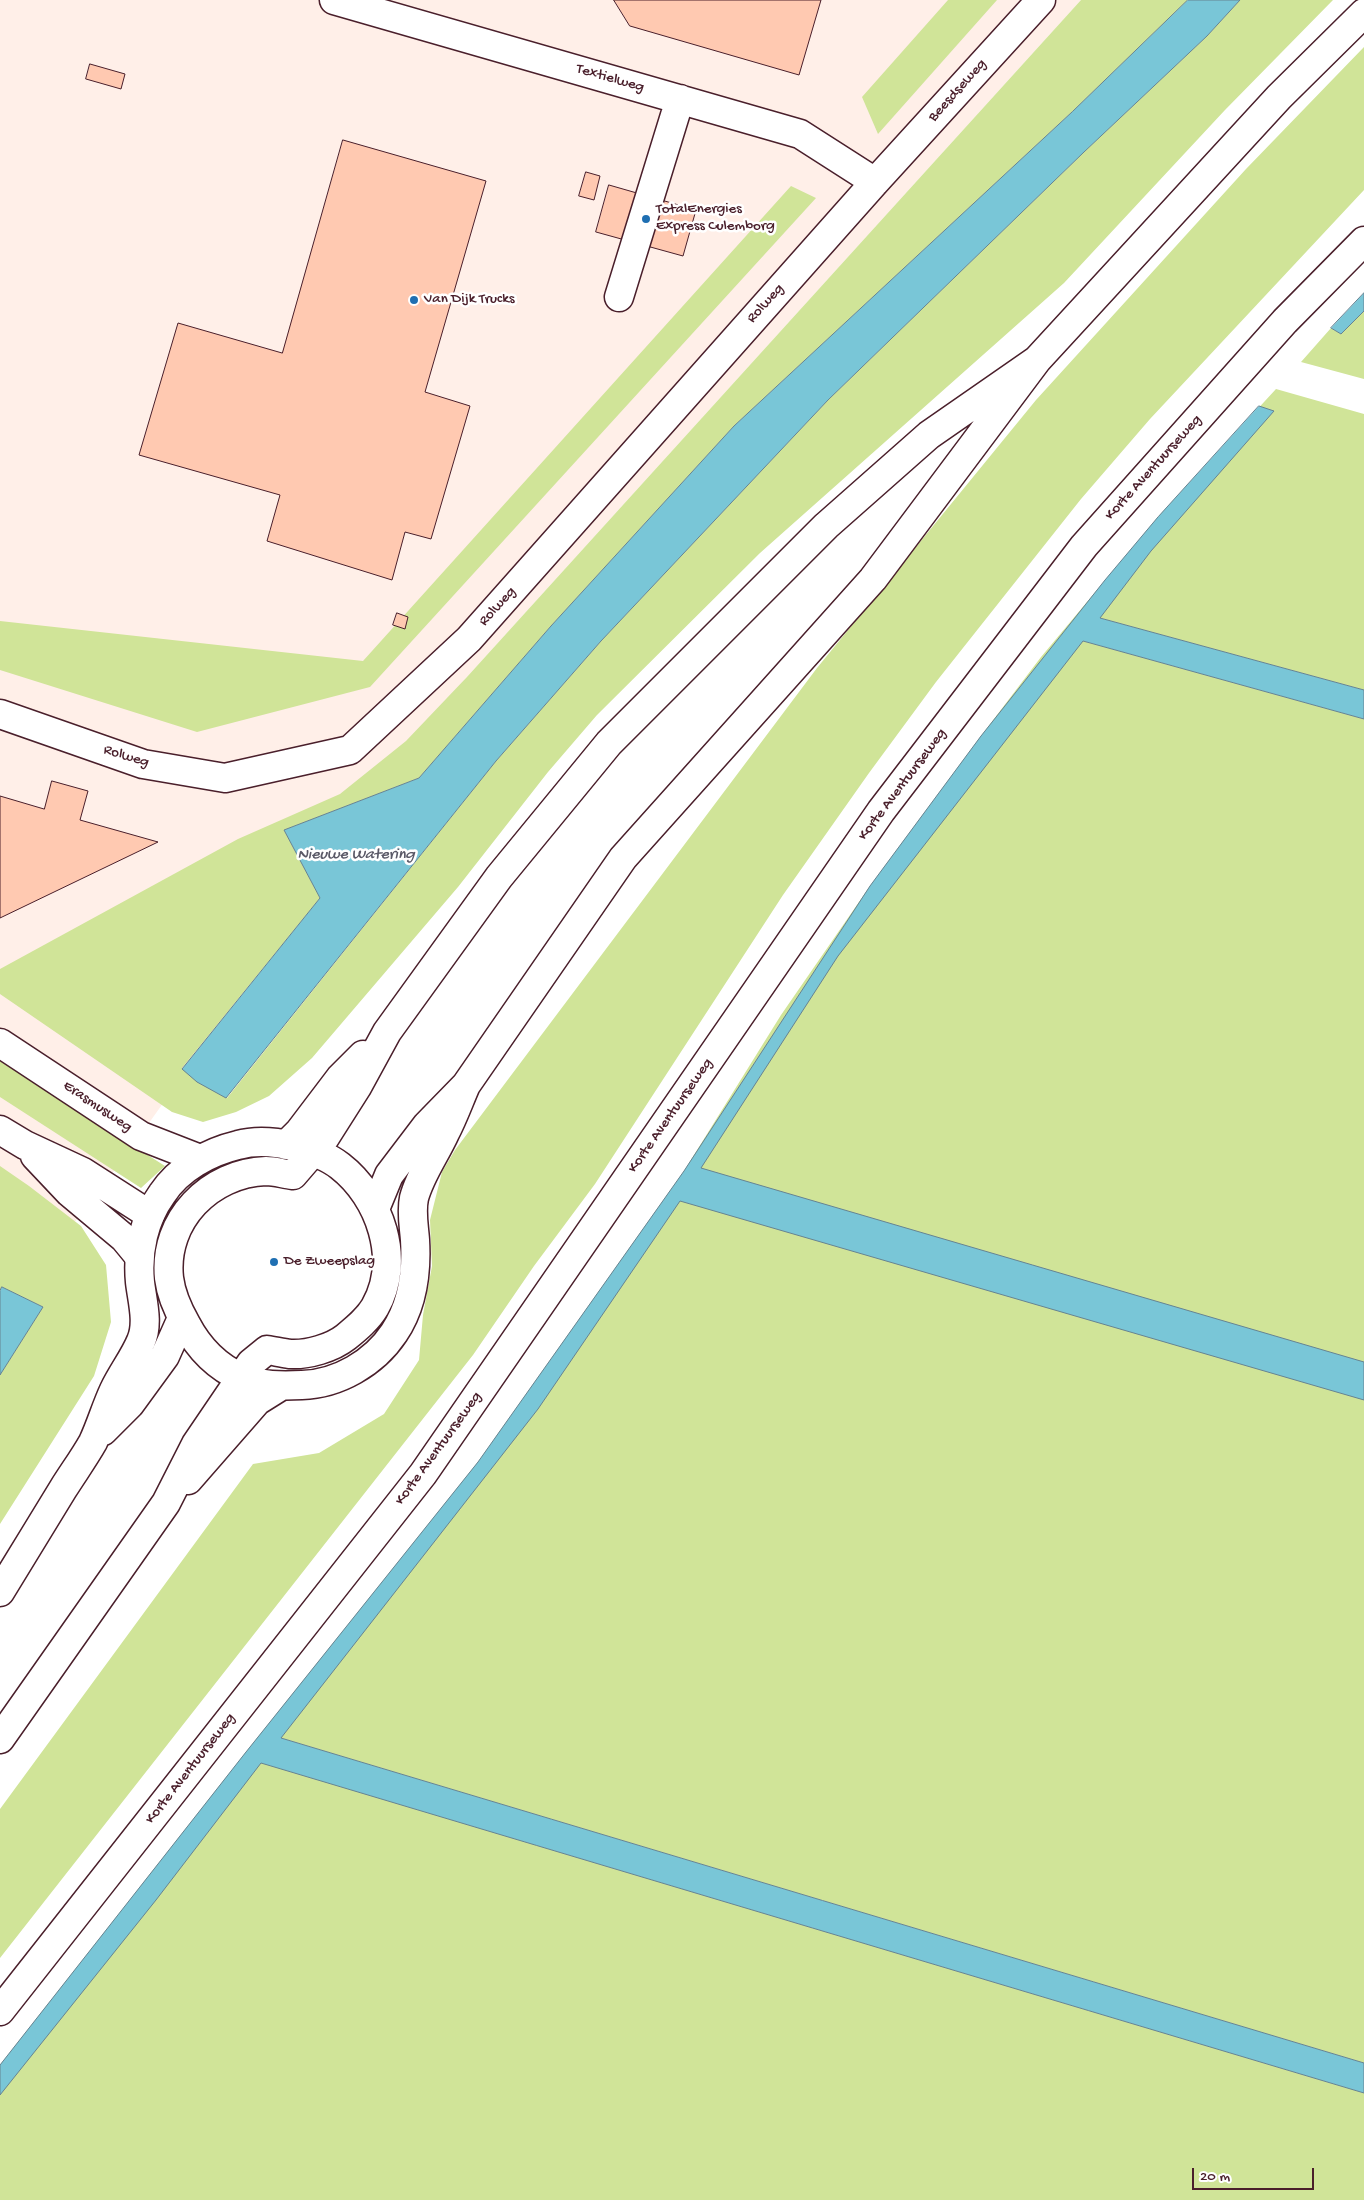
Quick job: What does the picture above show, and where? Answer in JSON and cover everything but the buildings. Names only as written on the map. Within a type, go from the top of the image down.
[{"type":"main road","name":"Textielweg","points":[[334,0],[800,134],[875,182]]},
{"type":"main road","name":"Beesdseweg","points":[[875,182],[1041,0]]},
{"type":"main road","points":[[375,1209],[388,1176],[427,1125],[466,1085],[623,858],[873,579],[1037,360],[1279,97],[1364,13]]},
{"type":"main road","points":[[619,297],[680,99]]},
{"type":"main road","name":"Rolweg","points":[[0,714],[143,764],[225,778],[350,750],[470,639],[875,182]]},
{"type":"main road","name":"Korte Aventuurseweg","points":[[0,2011],[423,1474],[881,811],[1072,562],[1286,322],[1364,241]]},
{"type":"main road","points":[[466,1085],[445,1133],[426,1169],[414,1199],[413,1219],[416,1274],[409,1306],[394,1334],[372,1358],[344,1376],[313,1385],[281,1386],[261,1384],[242,1378],[223,1368],[206,1353],[192,1336],[182,1318],[169,1278],[169,1257],[174,1236],[184,1214],[201,1196],[221,1182],[244,1174],[268,1171],[292,1175],[324,1139],[357,1087],[387,1032],[499,877],[610,743],[826,526],[929,435],[1037,360]]},
{"type":"main road","points":[[286,1145],[300,1132],[340,1078],[387,1032]]},
{"type":"main road","name":"Erasmusweg","points":[[0,1043],[141,1136],[200,1159]]},
{"type":"main road","points":[[0,1130],[25,1145],[84,1172],[150,1215],[174,1236]]},
{"type":"main road","points":[[0,1592],[93,1441],[114,1389],[142,1339],[144,1311],[138,1255],[150,1215],[162,1193],[179,1174],[200,1159],[220,1150],[241,1144],[264,1142],[286,1145],[314,1151],[339,1165],[360,1185],[375,1209],[384,1234],[388,1258],[385,1284],[375,1307],[360,1326],[340,1342],[316,1351],[291,1354],[267,1350],[251,1363],[196,1444],[166,1503],[0,1739]]},
{"type":"main road","points":[[25,1145],[69,1192],[124,1238],[138,1255]]},
{"type":"main road","points":[[93,1441],[130,1404],[165,1356],[182,1318]]},
{"type":"main road","points":[[166,1503],[210,1457],[256,1401],[281,1386]]},
{"type":"shaded area","points":[[0,0],[1081,0],[466,678],[124,1158],[0,1319]]},
{"type":"green space","points":[[948,0],[997,0],[878,134],[862,97]]},
{"type":"green space","points":[[1081,0],[1188,0],[1072,112],[734,426],[551,626],[419,778],[284,830],[320,898],[182,1068],[227,1098],[496,761],[601,641],[828,400],[1084,152],[1207,36],[1240,0],[1333,0],[1225,110],[1064,283],[760,553],[597,715],[548,772],[458,887],[312,1058],[269,1096],[236,1112],[203,1122],[172,1112],[0,994],[0,969],[238,839],[340,794],[406,741],[466,678]]},
{"type":"green space","points":[[1364,47],[1364,190],[1150,419],[1081,499],[936,682],[783,895],[595,1184],[534,1266],[473,1355],[0,1958],[0,1809],[253,1464],[319,1453],[384,1414],[419,1360],[423,1315],[432,1266],[430,1220],[442,1172],[455,1150],[817,668],[1036,400],[1246,169]]},
{"type":"green space","points":[[791,186],[816,198],[370,687],[197,732],[0,670],[0,621],[363,661]]},
{"type":"green space","points":[[1364,311],[1364,379],[1301,362],[1331,328],[1341,334]]},
{"type":"green space","points":[[1276,389],[1364,414],[1364,690],[1100,618],[1083,641],[1364,719],[1364,2063],[281,1738],[262,1763],[1364,2093],[1364,2200],[0,2200],[0,2065],[246,1752],[478,1462],[684,1171],[781,1015],[870,886],[1041,657],[1158,517]]},
{"type":"green space","points":[[0,1061],[165,1166],[141,1188],[0,1097]]},
{"type":"green space","points":[[0,1166],[81,1226],[106,1265],[111,1322],[94,1376],[0,1524],[0,1375],[43,1307],[2,1287],[0,1291]]},
{"type":"water","name":"Nieuwe Watering","points":[[1188,0],[1240,0],[1207,36],[1084,152],[828,400],[601,641],[496,761],[226,1098],[197,1082],[182,1069],[320,898],[284,830],[419,778],[551,626],[734,426],[1072,112]]},
{"type":"water","points":[[1364,293],[1364,311],[1341,334],[1331,328]]},
{"type":"water","points":[[1259,406],[1274,411],[1151,551],[1100,618],[1364,690],[1364,719],[1083,641],[838,956],[701,1168],[1364,1362],[1364,1400],[680,1201],[538,1409],[281,1738],[1364,2063],[1364,2093],[261,1763],[156,1900],[0,2095],[0,2065],[246,1752],[478,1462],[684,1171],[870,886],[981,736],[1105,580],[1158,517]]},
{"type":"water","points":[[2,1287],[43,1307],[0,1375],[0,1291]]},
{"type":"place","name":"TotalEnergies Express Culemborg","points":[[646,219]]},
{"type":"place","name":"Van Dijk Trucks","points":[[414,300]]},
{"type":"place","name":"De Zweepslag","points":[[274,1262]]}]
